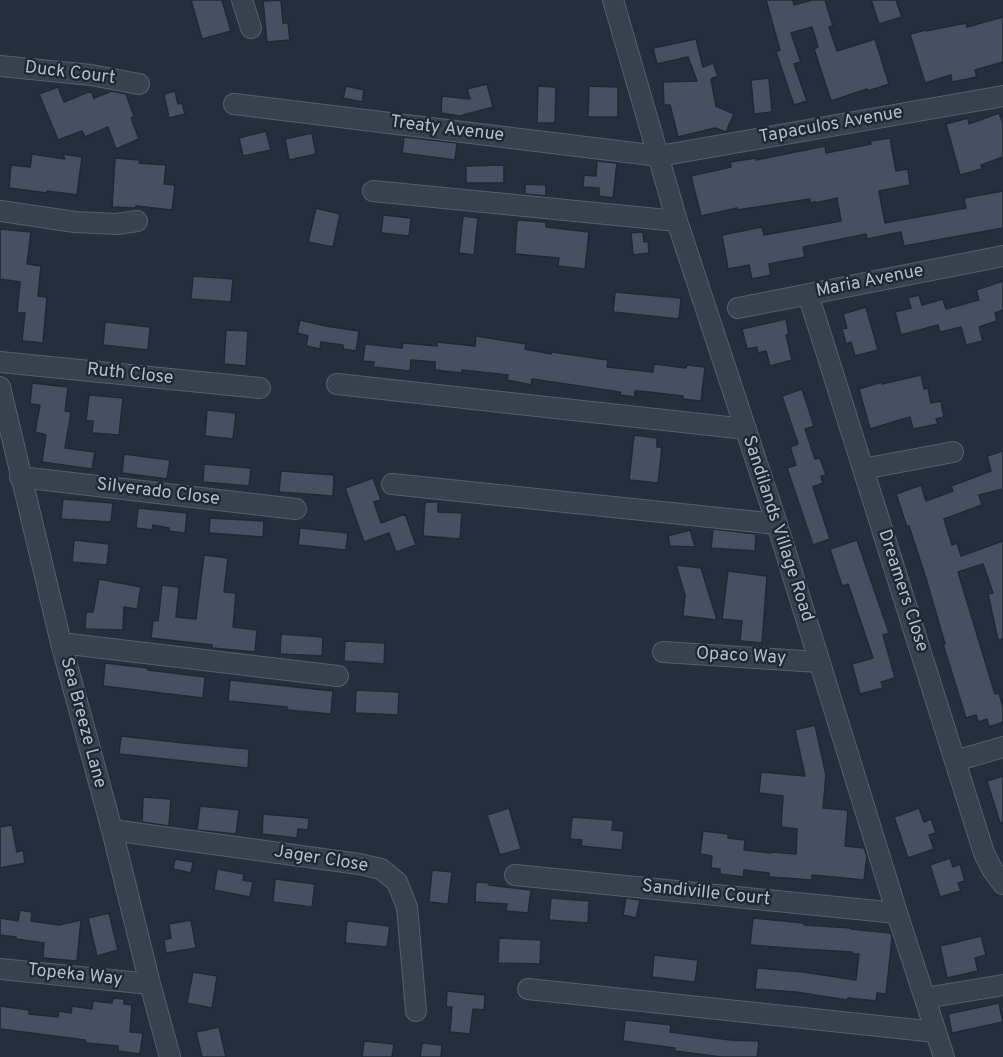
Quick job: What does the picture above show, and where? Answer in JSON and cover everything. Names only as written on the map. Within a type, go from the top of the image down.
[{"type":"street","points":[[242,0],[251,28]]},
{"type":"street","name":"Sandilands Village Road","points":[[613,0],[677,221],[777,524],[944,1057]]},
{"type":"street","name":"Duck Court","points":[[0,66],[98,76],[139,84]]},
{"type":"street","name":"Tapaculos Avenue","points":[[659,156],[1003,96]]},
{"type":"street","name":"Treaty Avenue","points":[[234,104],[659,156]]},
{"type":"street","points":[[374,191],[677,221]]},
{"type":"street","points":[[0,211],[75,222],[117,224],[137,222]]},
{"type":"street","name":"Maria Avenue","points":[[738,308],[1003,256]]},
{"type":"street","name":"Dreamers Close","points":[[808,294],[984,853],[1003,884]]},
{"type":"street","name":"Ruth Close","points":[[0,362],[260,388]]},
{"type":"street","points":[[337,384],[746,429]]},
{"type":"street","name":"Sea Breeze Lane","points":[[0,387],[61,643],[170,1057]]},
{"type":"street","points":[[863,469],[953,452]]},
{"type":"street","name":"Silverado Close","points":[[21,477],[296,509]]},
{"type":"street","points":[[392,484],[777,524]]},
{"type":"street","points":[[61,643],[338,676]]},
{"type":"street","name":"Opaco Way","points":[[663,652],[819,662]]},
{"type":"street","points":[[956,761],[1003,747]]},
{"type":"street","name":"Jager Close","points":[[112,830],[381,869],[397,882],[407,907],[416,1011]]},
{"type":"street","name":"Sandiville Court","points":[[515,875],[897,913]]},
{"type":"street","name":"Topeka Way","points":[[0,969],[150,984]]},
{"type":"street","points":[[925,998],[1003,985]]},
{"type":"street","points":[[528,989],[936,1032]]},
{"type":"building","points":[[191,0],[222,0],[231,31],[202,39]]},
{"type":"building","points":[[281,0],[283,23],[288,23],[290,40],[267,42],[263,1]]},
{"type":"building","points":[[766,0],[793,0],[794,5],[812,0],[825,0],[833,26],[829,27],[837,51],[875,39],[889,84],[831,101],[814,49],[818,47],[812,27],[791,33],[801,62],[794,64],[807,101],[794,105],[776,52],[780,50]]},
{"type":"building","points":[[871,0],[896,0],[902,17],[879,24]]},
{"type":"building","points":[[1003,17],[1003,62],[975,70],[977,77],[952,82],[951,75],[925,83],[910,34],[966,23],[967,27]]},
{"type":"building","points":[[696,39],[703,67],[713,63],[718,76],[711,79],[716,106],[734,114],[726,132],[715,128],[678,137],[670,105],[664,105],[663,82],[697,81],[688,57],[657,64],[653,48]]},
{"type":"building","points":[[769,78],[772,112],[754,114],[751,80]]},
{"type":"building","points":[[487,84],[493,107],[460,116],[441,113],[442,96],[470,99],[467,89]]},
{"type":"building","points":[[346,86],[364,90],[362,102],[343,98]]},
{"type":"building","points":[[538,86],[556,87],[555,123],[537,123]]},
{"type":"building","points":[[589,86],[618,87],[618,117],[588,117]]},
{"type":"building","points":[[58,87],[64,102],[91,91],[94,98],[112,91],[126,94],[134,116],[131,118],[139,139],[116,149],[108,127],[85,137],[82,131],[58,140],[39,94]]},
{"type":"building","points":[[175,91],[178,104],[182,103],[185,114],[169,118],[164,94]]},
{"type":"building","points":[[999,113],[1003,123],[1003,157],[981,165],[982,169],[960,175],[946,124],[968,118],[969,124]]},
{"type":"building","points":[[266,131],[271,150],[243,156],[239,138]]},
{"type":"building","points":[[312,133],[316,154],[289,160],[285,139]]},
{"type":"building","points":[[404,137],[457,143],[455,160],[402,153]]},
{"type":"building","points":[[890,138],[896,171],[908,169],[910,185],[879,191],[885,223],[966,208],[964,198],[1003,191],[1003,228],[904,246],[901,232],[867,239],[866,234],[803,247],[805,257],[769,264],[771,275],[752,279],[749,265],[728,269],[722,235],[762,227],[764,235],[841,221],[837,198],[816,203],[810,203],[810,199],[737,210],[737,208],[701,216],[691,176],[731,167],[730,162],[756,158],[756,160],[825,146],[826,153]]},
{"type":"building","points":[[32,154],[65,159],[63,154],[82,157],[77,195],[9,188],[11,165],[30,167]]},
{"type":"building","points":[[115,158],[166,165],[164,184],[175,185],[172,210],[136,206],[136,208],[112,207]]},
{"type":"building","points":[[597,161],[617,163],[613,198],[599,196],[599,188],[583,187],[584,175],[596,176]]},
{"type":"building","points":[[504,165],[504,183],[466,183],[466,166]]},
{"type":"building","points":[[525,184],[546,185],[546,196],[525,194]]},
{"type":"building","points":[[316,208],[340,214],[333,247],[308,242]]},
{"type":"building","points":[[383,215],[411,218],[409,236],[381,233]]},
{"type":"building","points":[[463,216],[478,218],[474,255],[459,253]]},
{"type":"building","points":[[517,220],[546,222],[546,227],[589,232],[585,269],[558,266],[559,258],[515,254]]},
{"type":"building","points":[[0,229],[31,232],[27,264],[41,266],[38,296],[47,297],[43,343],[22,341],[25,313],[17,313],[20,282],[0,279]]},
{"type":"building","points":[[643,232],[644,242],[648,241],[649,253],[633,255],[631,233]]},
{"type":"building","points":[[193,276],[233,279],[231,302],[191,299]]},
{"type":"building","points":[[1003,281],[1003,310],[995,313],[997,321],[979,327],[983,341],[966,345],[961,327],[940,332],[938,325],[901,335],[895,312],[911,308],[908,298],[919,295],[922,305],[943,299],[946,309],[979,300],[976,290]]},
{"type":"building","points":[[615,292],[681,298],[679,319],[613,312]]},
{"type":"building","points":[[866,307],[878,350],[855,356],[851,342],[846,344],[842,329],[847,328],[843,314]]},
{"type":"building","points":[[786,319],[789,334],[786,335],[792,360],[770,366],[766,351],[758,353],[757,347],[747,349],[742,329]]},
{"type":"building","points":[[300,320],[359,331],[356,351],[343,349],[343,345],[321,342],[320,349],[306,346],[308,336],[297,333]]},
{"type":"building","points":[[105,322],[150,327],[148,350],[103,345]]},
{"type":"building","points":[[226,330],[248,331],[246,366],[224,364]]},
{"type":"building","points":[[476,336],[526,344],[525,349],[551,354],[552,352],[608,360],[607,367],[653,372],[654,364],[686,368],[687,365],[705,367],[701,401],[683,399],[683,396],[640,391],[635,391],[635,397],[620,395],[620,392],[532,379],[531,385],[507,380],[508,375],[462,370],[462,373],[435,370],[435,362],[411,360],[410,371],[373,367],[374,362],[363,361],[365,344],[402,348],[403,343],[437,346],[437,342],[475,346]]},
{"type":"building","points":[[921,375],[924,389],[928,388],[931,403],[941,401],[944,417],[936,419],[938,424],[913,429],[910,417],[870,429],[859,389]]},
{"type":"building","points":[[32,383],[68,387],[65,411],[71,412],[65,448],[95,452],[92,469],[42,462],[46,435],[35,432],[40,405],[30,404]]},
{"type":"building","points":[[802,389],[814,426],[805,429],[815,459],[820,458],[826,475],[821,476],[823,483],[813,487],[830,539],[813,545],[787,468],[796,465],[790,447],[798,444],[782,396]]},
{"type":"building","points":[[89,395],[123,398],[119,435],[92,433],[93,421],[86,421]]},
{"type":"building","points":[[207,410],[236,413],[233,439],[205,436]]},
{"type":"building","points":[[634,435],[657,438],[657,447],[662,447],[658,483],[629,480]]},
{"type":"building","points":[[1003,451],[1003,489],[979,495],[982,505],[944,519],[952,545],[957,543],[961,556],[1003,541],[1003,639],[998,640],[988,594],[993,593],[983,564],[958,572],[995,694],[999,693],[1003,707],[1003,722],[989,727],[987,719],[978,722],[976,715],[966,718],[927,582],[896,494],[921,485],[926,501],[953,491],[951,486],[991,471],[987,456]]},
{"type":"building","points":[[124,454],[170,460],[167,479],[122,473]]},
{"type":"building","points":[[204,464],[251,468],[249,486],[203,482]]},
{"type":"building","points":[[281,471],[334,475],[333,496],[279,492]]},
{"type":"building","points":[[373,478],[381,500],[374,502],[381,523],[405,514],[416,545],[396,552],[389,533],[364,542],[345,488]]},
{"type":"building","points":[[63,499],[113,503],[111,522],[61,519]]},
{"type":"building","points":[[425,502],[438,502],[438,512],[462,513],[460,539],[423,536]]},
{"type":"building","points":[[138,508],[187,513],[185,533],[169,531],[169,528],[153,525],[152,530],[136,528]]},
{"type":"building","points":[[210,518],[264,521],[263,537],[209,533]]},
{"type":"building","points":[[300,528],[348,533],[346,550],[298,545]]},
{"type":"building","points":[[713,529],[756,534],[755,551],[711,548]]},
{"type":"building","points":[[690,530],[695,547],[670,546],[668,536]]},
{"type":"building","points":[[74,540],[109,544],[107,565],[72,562]]},
{"type":"building","points":[[857,540],[889,633],[883,635],[895,678],[881,682],[883,688],[860,694],[852,664],[873,658],[848,584],[842,586],[830,549]]},
{"type":"building","points":[[204,555],[228,558],[224,592],[236,593],[233,627],[257,630],[255,652],[151,638],[153,620],[158,621],[162,585],[179,587],[176,617],[196,619]]},
{"type":"building","points":[[676,565],[701,568],[717,620],[683,616],[685,595]]},
{"type":"building","points":[[728,571],[767,576],[762,643],[740,641],[742,621],[722,619]]},
{"type":"building","points":[[99,579],[141,587],[137,609],[124,607],[123,630],[85,629],[86,612],[93,612]]},
{"type":"building","points":[[281,634],[323,637],[322,656],[280,654]]},
{"type":"building","points":[[345,641],[385,643],[384,664],[344,661]]},
{"type":"building","points":[[105,663],[205,677],[203,698],[103,686]]},
{"type":"building","points":[[230,680],[333,691],[331,714],[228,701]]},
{"type":"building","points":[[356,690],[399,692],[398,715],[355,713]]},
{"type":"building","points":[[815,725],[826,775],[823,808],[848,810],[845,846],[864,848],[867,856],[864,880],[812,875],[812,880],[769,877],[769,873],[744,870],[743,877],[720,874],[720,869],[711,868],[712,856],[700,854],[703,831],[728,834],[728,838],[745,840],[744,850],[796,854],[797,829],[781,827],[783,796],[759,793],[761,772],[805,776],[795,730]]},
{"type":"building","points":[[121,736],[249,749],[248,768],[119,754]]},
{"type":"building","points":[[1003,776],[1003,823],[1000,823],[987,781]]},
{"type":"building","points":[[143,797],[171,799],[169,826],[142,822]]},
{"type":"building","points":[[200,806],[239,810],[236,834],[197,830]]},
{"type":"building","points":[[509,808],[521,849],[500,855],[487,815]]},
{"type":"building","points":[[919,808],[924,822],[931,819],[936,833],[929,835],[934,849],[908,858],[894,817]]},
{"type":"building","points":[[263,814],[309,818],[308,830],[298,829],[297,838],[262,834]]},
{"type":"building","points":[[572,817],[613,820],[612,830],[624,831],[622,850],[581,846],[582,840],[570,839]]},
{"type":"building","points":[[12,825],[17,852],[23,850],[25,863],[0,868],[0,827]]},
{"type":"building","points":[[950,858],[953,867],[960,864],[965,881],[958,883],[961,891],[940,897],[930,865]]},
{"type":"building","points":[[175,859],[193,862],[191,873],[173,869]]},
{"type":"building","points":[[217,869],[244,874],[243,880],[253,882],[250,897],[214,890]]},
{"type":"building","points":[[432,870],[452,872],[448,904],[429,902]]},
{"type":"building","points":[[275,879],[315,884],[312,907],[273,902]]},
{"type":"building","points":[[476,882],[531,890],[528,913],[506,911],[507,904],[475,902]]},
{"type":"building","points":[[551,898],[589,901],[588,923],[549,920]]},
{"type":"building","points":[[626,898],[640,900],[636,918],[623,915]]},
{"type":"building","points":[[20,910],[32,912],[31,921],[59,925],[81,920],[77,961],[43,958],[44,943],[0,935],[0,918],[18,921]]},
{"type":"building","points":[[109,913],[118,950],[97,956],[88,918]]},
{"type":"building","points":[[753,918],[891,933],[886,994],[877,993],[876,1001],[848,998],[847,1000],[796,992],[755,989],[757,968],[856,980],[859,954],[750,945]]},
{"type":"building","points":[[191,920],[196,948],[166,953],[164,940],[171,938],[169,924]]},
{"type":"building","points":[[347,921],[390,926],[387,947],[345,943]]},
{"type":"building","points":[[981,936],[986,955],[975,958],[978,971],[947,978],[940,946]]},
{"type":"building","points":[[499,938],[541,940],[540,964],[498,963]]},
{"type":"building","points":[[654,955],[698,960],[695,982],[652,977]]},
{"type":"building","points":[[193,972],[217,976],[212,1008],[187,1003]]},
{"type":"building","points":[[447,991],[485,995],[484,1010],[473,1009],[470,1034],[450,1032],[452,1007],[446,1007]]},
{"type":"building","points":[[113,998],[124,999],[124,1004],[132,1005],[130,1032],[143,1033],[140,1054],[118,1051],[118,1046],[86,1043],[85,1040],[0,1029],[0,1006],[29,1010],[29,1014],[58,1017],[59,1011],[71,1013],[72,1006],[92,1009],[93,1001],[112,1003]]},
{"type":"building","points":[[999,1003],[1003,1022],[952,1033],[948,1014]]},
{"type":"building","points":[[625,1020],[671,1025],[670,1032],[730,1040],[759,1041],[757,1057],[721,1057],[623,1041]]},
{"type":"building","points":[[219,1027],[226,1057],[202,1057],[196,1032]]},
{"type":"building","points":[[364,1041],[394,1044],[392,1057],[362,1057]]},
{"type":"building","points":[[422,1043],[442,1045],[441,1057],[420,1057]]}]
